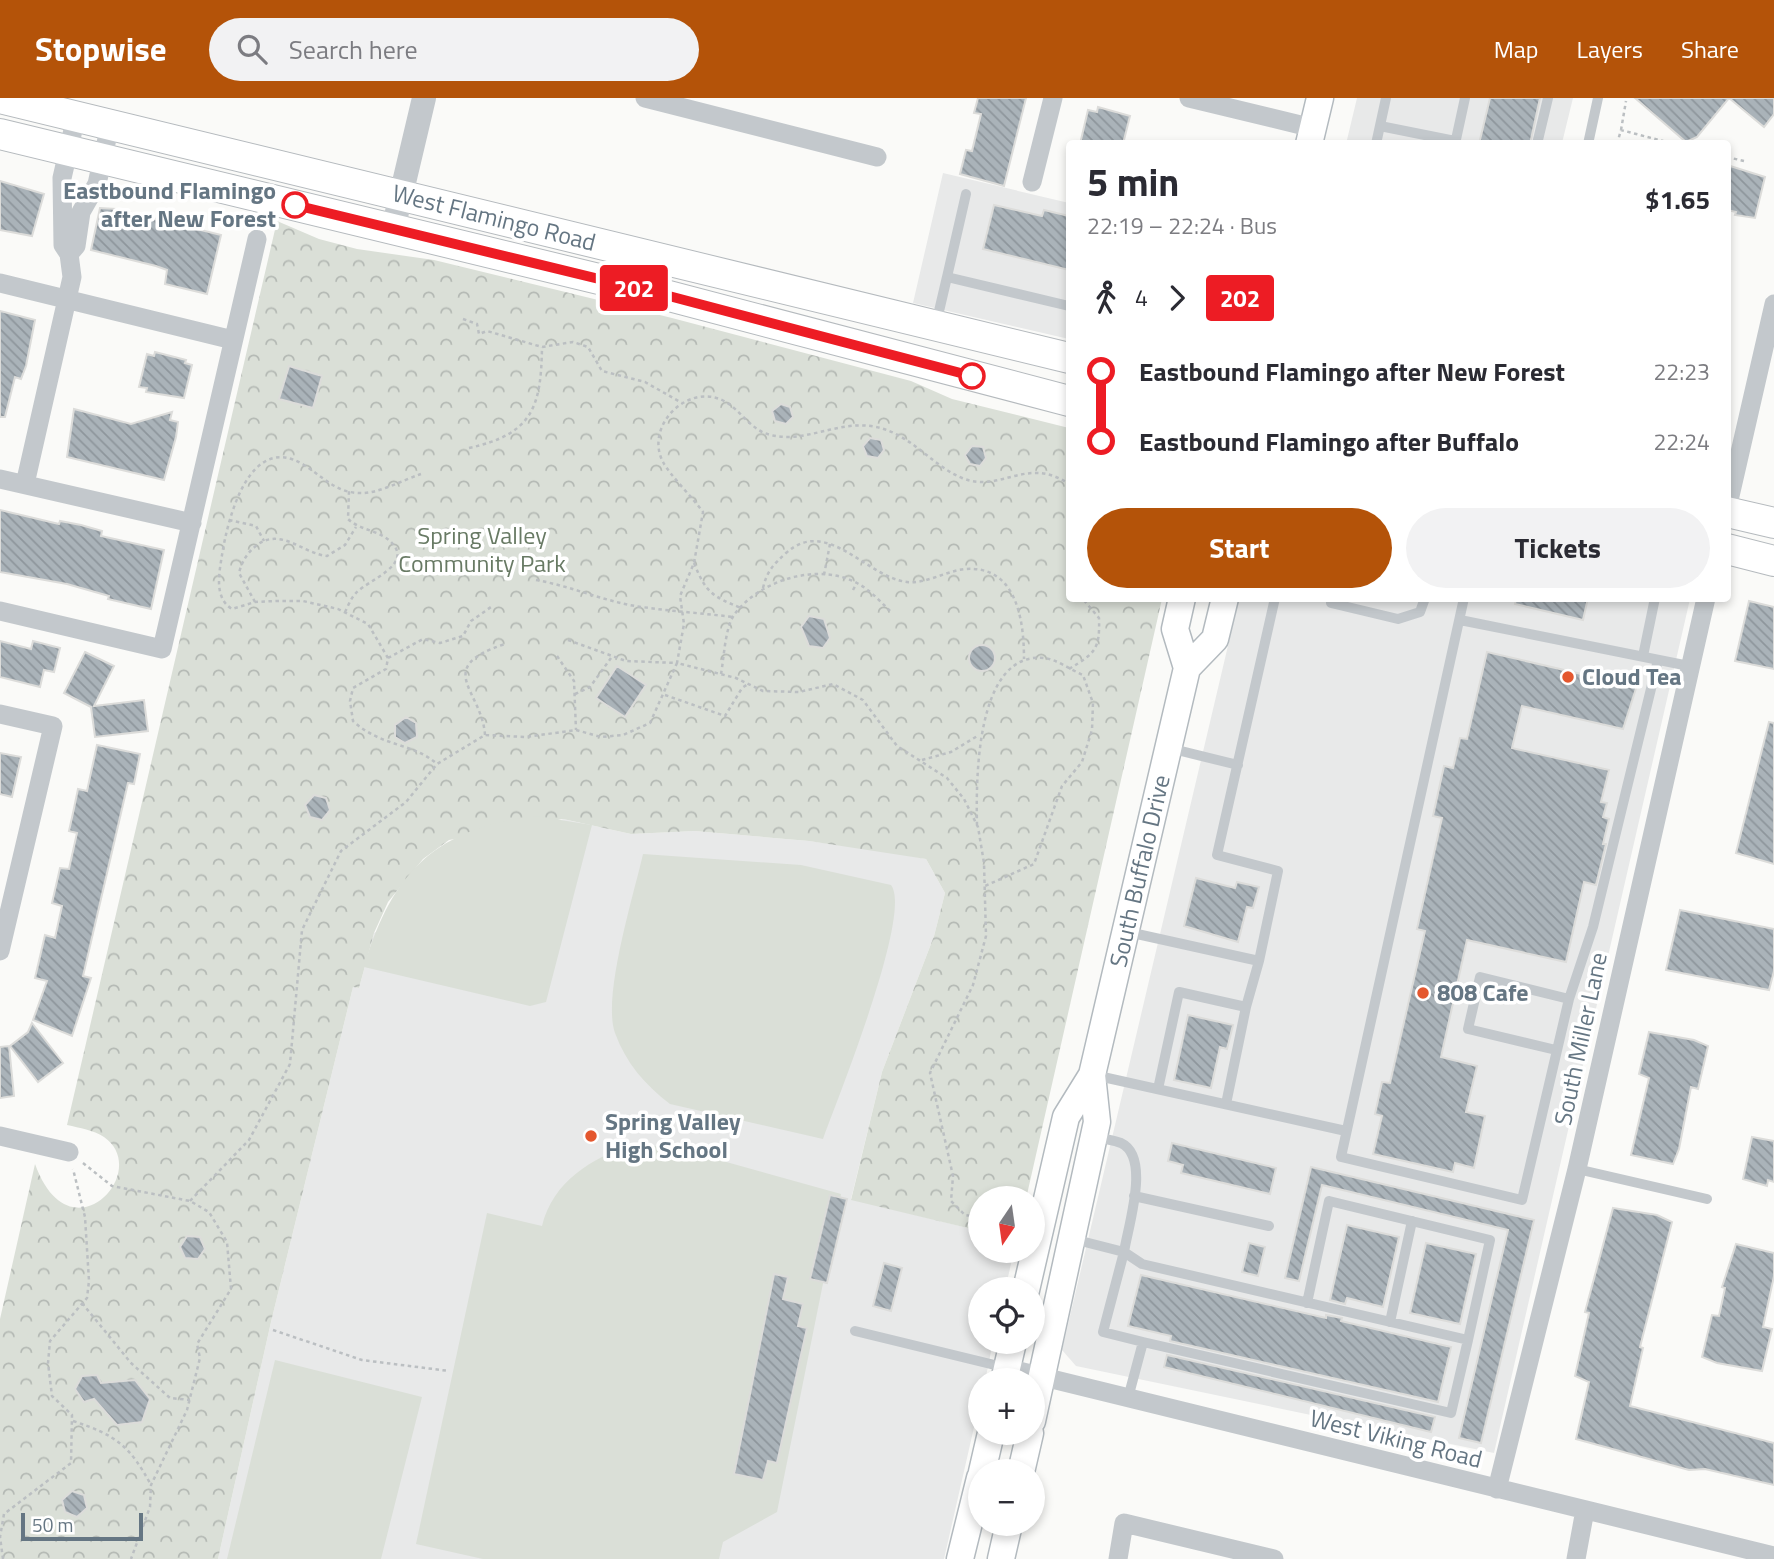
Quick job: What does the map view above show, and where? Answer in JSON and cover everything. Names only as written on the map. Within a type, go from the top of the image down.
[{"type":"main road","name":"West Flamingo Road","points":[[0,98],[1066,357]]},
{"type":"main road","points":[[1311,136],[1320,98]]},
{"type":"main road","name":"West Flamingo Road","points":[[0,134],[669,296],[1066,400]]},
{"type":"main road","points":[[1731,512],[1774,523]]},
{"type":"main road","points":[[1731,550],[1774,561]]},
{"type":"main road","points":[[1181,602],[1175,629],[1187,667],[1215,639],[1224,602]]},
{"type":"main road","name":"South Buffalo Drive","points":[[1029,1277],[1066,1117],[1092,1075],[1187,667]]},
{"type":"main road","name":"South Buffalo Drive","points":[[1044,1368],[1097,1122],[1092,1075]]},
{"type":"main road","points":[[960,1559],[968,1527]]},
{"type":"main road","points":[[1001,1559],[1006,1536]]},
{"type":"street","points":[[393,229],[424,98]]},
{"type":"street","points":[[645,98],[877,157]]},
{"type":"street","points":[[1032,182],[1053,98]]},
{"type":"street","points":[[1189,98],[1311,136]]},
{"type":"street","points":[[70,223],[62,178],[76,117]]},
{"type":"street","points":[[25,484],[72,277],[69,254],[63,244],[70,223],[97,184],[110,125]]},
{"type":"street","points":[[0,611],[162,649],[257,239]]},
{"type":"street","points":[[0,283],[233,340]]},
{"type":"street","points":[[1731,496],[1767,363],[1774,304]]},
{"type":"street","points":[[0,479],[192,523]]},
{"type":"street","name":"South Miller Lane","points":[[1497,1489],[1577,1169],[1705,602]]},
{"type":"street","points":[[0,714],[52,726],[0,951]]},
{"type":"street","points":[[0,1136],[69,1152]]},
{"type":"street","name":"West Viking Road","points":[[1045,1378],[1774,1556]]},
{"type":"street","points":[[1576,1559],[1586,1510]]},
{"type":"street","points":[[1118,1559],[1125,1523],[1273,1559]]},
{"type":"lane","points":[[1378,140],[1387,98]]},
{"type":"lane","points":[[1455,140],[1465,98]]},
{"type":"lane","points":[[1538,140],[1548,98]]},
{"type":"lane","points":[[1589,140],[1598,98]]},
{"type":"lane","points":[[1380,126],[1446,140]]},
{"type":"lane","points":[[936,325],[966,194]]},
{"type":"lane","points":[[947,277],[1066,305]]},
{"type":"lane","points":[[1226,1104],[1279,871],[1217,855],[1274,602]]},
{"type":"lane","points":[[1331,603],[1398,619],[1420,612],[1424,602]]},
{"type":"lane","points":[[1463,602],[1341,1157],[1522,1200],[1556,1050],[1569,999],[1593,927],[1658,660]]},
{"type":"lane","points":[[1643,656],[1654,602]]},
{"type":"lane","points":[[1460,620],[1689,666]]},
{"type":"lane","points":[[1168,748],[1238,765]]},
{"type":"lane","points":[[1125,931],[1259,961]]},
{"type":"lane","points":[[1556,1050],[1468,1028],[1480,977],[1569,999]]},
{"type":"lane","points":[[1158,1089],[1179,992],[1246,1007]]},
{"type":"lane","points":[[1092,1075],[1346,1132]]},
{"type":"lane","points":[[1094,1136],[1123,1144],[1133,1155],[1138,1170],[1124,1252],[1104,1332],[1451,1413],[1490,1240],[1329,1201],[1307,1303]]},
{"type":"lane","points":[[1577,1169],[1706,1199]]},
{"type":"lane","points":[[1134,1196],[1269,1226]]},
{"type":"lane","points":[[1390,1322],[1412,1221]]},
{"type":"lane","points":[[1072,1239],[1124,1252],[1142,1264],[1468,1340]]},
{"type":"lane","points":[[855,1331],[982,1368]]},
{"type":"lane","points":[[1128,1398],[1143,1342]]},
{"type":"path","points":[[1618,140],[1626,101]]},
{"type":"path","points":[[1621,130],[1659,140]]},
{"type":"path","points":[[1731,158],[1745,161]]},
{"type":"path","points":[[463,320],[477,324],[480,334],[487,331],[542,347],[573,342],[588,347],[602,372],[645,382],[682,403]]},
{"type":"path","points":[[469,447],[492,443],[521,425],[537,402],[541,386],[542,347]]},
{"type":"path","points":[[190,1201],[249,1140],[290,1064],[302,930],[341,851],[406,802],[437,765],[485,735],[526,737],[576,730],[601,737],[624,736],[650,723],[665,695],[677,663],[684,624],[680,596],[694,563],[703,512],[663,463],[659,445],[664,422],[682,403],[694,396],[724,401],[754,427],[769,435],[788,438],[854,425],[876,427],[898,433],[963,479],[992,483],[1014,474],[1035,471],[1057,476],[1066,482]]},
{"type":"path","points":[[421,474],[360,494],[323,481],[304,465],[288,457],[271,456],[255,465],[229,520],[218,578],[225,604],[232,609],[255,602],[303,601],[345,612],[368,624],[388,658],[386,669],[353,688],[350,701],[353,721],[393,746],[426,754],[437,765]]},
{"type":"path","points":[[345,612],[356,593],[379,574],[390,571],[396,563],[394,545],[385,537],[356,527],[348,519],[349,491]]},
{"type":"path","points":[[229,520],[257,526],[264,541]]},
{"type":"path","points":[[255,602],[239,573],[242,562],[264,541],[277,539],[327,556],[345,545],[356,527]]},
{"type":"path","points":[[763,588],[767,571],[794,546],[818,541],[831,543],[879,572],[910,583],[966,569],[995,576],[1005,584],[1021,610],[1024,660]]},
{"type":"path","points":[[824,575],[831,543]]},
{"type":"path","points":[[694,563],[703,586],[714,597],[741,608]]},
{"type":"path","points":[[721,674],[733,617],[763,588],[787,579],[839,576],[857,583],[890,611]]},
{"type":"path","points":[[536,580],[571,586],[591,595],[636,606],[733,617]]},
{"type":"path","points":[[853,590],[857,583]]},
{"type":"path","points":[[1069,669],[1094,653],[1100,638],[1099,618],[1085,602]]},
{"type":"path","points":[[388,658],[423,639],[440,643],[463,636],[471,621],[491,607]]},
{"type":"path","points":[[568,640],[626,661],[677,663],[721,674],[763,691],[799,692],[833,684],[863,700],[897,746],[947,778],[964,799],[978,827]]},
{"type":"path","points":[[485,735],[484,722],[466,686],[465,675],[477,656],[505,644]]},
{"type":"path","points":[[557,656],[570,671],[575,694],[576,730]]},
{"type":"path","points":[[575,694],[590,687],[612,657]]},
{"type":"path","points":[[968,1215],[951,1201],[953,1176],[930,1073],[973,985],[986,936],[976,761],[981,733],[992,698],[1007,673],[1024,660],[1045,658],[1083,675],[1093,703],[1092,730],[1082,761],[1062,786],[1034,864],[985,886]]},
{"type":"path","points":[[665,695],[725,716],[741,688],[748,684]]},
{"type":"path","points":[[922,760],[951,752],[981,733]]},
{"type":"path","points":[[69,1152],[112,1186],[190,1201],[209,1212],[227,1242],[231,1289],[197,1344],[200,1358],[190,1400],[150,1485],[150,1507],[131,1559]]},
{"type":"path","points":[[3,1559],[1,1537],[4,1514],[71,1462],[72,1415],[52,1396],[48,1363],[50,1341],[87,1298],[89,1281],[85,1217],[69,1152]]},
{"type":"path","points":[[82,1303],[131,1363],[170,1398],[190,1400]]},
{"type":"path","points":[[273,1331],[362,1360],[449,1371]]},
{"type":"path","points":[[73,1421],[122,1445],[135,1455],[150,1485]]},
{"type":"shaded area","points":[[1357,98],[1573,98],[1563,140],[1347,140]]},
{"type":"shaded area","points":[[943,173],[1066,202],[1066,338],[913,303]]},
{"type":"shaded area","points":[[1238,602],[1689,602],[1494,1453],[1076,1366],[1062,1350]]},
{"type":"shaded area","name":"Spring Valley High School","points":[[563,819],[631,834],[695,831],[809,841],[926,859],[945,893],[934,936],[882,1072],[851,1199],[968,1228],[968,1264],[1011,1264],[1008,1277],[968,1277],[968,1354],[991,1354],[988,1368],[968,1368],[970,1445],[944,1559],[218,1559],[271,1322],[353,987],[359,988],[374,933]]},
{"type":"green space","name":"Spring Valley Community Park","points":[[277,221],[319,239],[357,249],[434,260],[672,318],[911,381],[952,399],[1066,427],[1066,602],[1161,602],[1029,1186],[968,1186],[968,1228],[851,1200],[882,1072],[934,936],[945,893],[926,859],[809,841],[695,831],[631,834],[563,819],[449,840],[423,859],[388,902],[374,933],[359,988],[353,987],[271,1322],[218,1559],[0,1559],[0,1319],[35,1164],[50,1192],[67,1205],[85,1207],[101,1200],[113,1186],[119,1169],[117,1152],[104,1137],[67,1125]]},
{"type":"green space","points":[[535,816],[592,825],[546,1002],[530,1006],[364,967],[375,934],[389,905],[404,881],[423,860],[470,831]]},
{"type":"green space","points":[[643,854],[801,865],[891,885],[895,902],[892,931],[883,967],[823,1139],[670,1104],[652,1089],[631,1064],[615,1033],[612,1017],[613,995],[621,945]]},
{"type":"green space","points":[[633,1144],[676,1148],[841,1194],[777,1512],[723,1542],[719,1559],[483,1559],[416,1544],[487,1213],[542,1226],[555,1196],[576,1173],[603,1156]]},
{"type":"green space","points":[[275,1360],[422,1397],[381,1559],[227,1559]]},
{"type":"building","points":[[978,98],[1026,98],[1004,186],[960,174],[966,150],[972,151],[981,114],[974,113]]},
{"type":"building","points":[[1490,98],[1540,98],[1531,140],[1480,140]]},
{"type":"building","points":[[1635,98],[1729,98],[1697,137],[1684,140]]},
{"type":"building","points":[[1729,98],[1774,98],[1774,114],[1764,127]]},
{"type":"building","points":[[1098,107],[1130,116],[1124,140],[1081,140],[1088,110],[1097,112]]},
{"type":"building","points":[[1731,166],[1765,177],[1755,218],[1735,215],[1736,212],[1731,211]]},
{"type":"building","points":[[0,181],[44,194],[32,236],[0,230]]},
{"type":"building","points":[[994,205],[1042,216],[1044,210],[1066,215],[1066,269],[983,249]]},
{"type":"building","points":[[100,208],[116,209],[221,235],[207,294],[165,284],[167,270],[91,250]]},
{"type":"building","points":[[0,311],[35,320],[26,366],[21,379],[15,377],[5,417],[0,417]]},
{"type":"building","points":[[155,352],[186,360],[185,363],[192,365],[184,398],[146,392],[147,388],[139,387],[147,354],[154,356]]},
{"type":"building","points":[[289,366],[322,376],[313,408],[279,399]]},
{"type":"building","points":[[781,404],[790,407],[793,417],[786,424],[775,421],[772,411]]},
{"type":"building","points":[[74,409],[131,424],[172,412],[170,420],[178,422],[164,480],[67,457]]},
{"type":"building","points":[[870,438],[881,440],[884,450],[878,458],[867,456],[863,446]]},
{"type":"building","points":[[972,446],[983,447],[986,458],[980,466],[970,464],[965,455]]},
{"type":"building","points":[[0,510],[59,524],[60,521],[81,525],[102,531],[101,536],[164,550],[151,609],[108,599],[109,596],[67,584],[0,572]]},
{"type":"building","points":[[1749,601],[1774,607],[1774,669],[1735,661]]},
{"type":"building","points":[[1515,602],[1587,602],[1583,620]]},
{"type":"building","points":[[809,616],[824,619],[830,638],[823,648],[809,646],[801,627]]},
{"type":"building","points":[[0,641],[31,649],[33,641],[60,648],[54,672],[44,670],[40,687],[0,677]]},
{"type":"building","points":[[982,645],[991,649],[995,658],[991,667],[982,671],[973,667],[969,658],[973,649]]},
{"type":"building","points":[[85,652],[114,666],[94,706],[144,700],[148,731],[95,737],[91,707],[64,693]]},
{"type":"building","points":[[1487,652],[1620,683],[1622,675],[1639,679],[1623,729],[1522,706],[1512,748],[1609,770],[1601,802],[1607,803],[1603,817],[1609,819],[1603,844],[1606,844],[1596,885],[1584,882],[1566,962],[1467,940],[1441,1057],[1477,1066],[1466,1112],[1485,1116],[1474,1168],[1455,1163],[1453,1172],[1373,1154],[1382,1116],[1375,1114],[1382,1082],[1390,1083],[1425,931],[1417,929],[1442,818],[1433,816],[1444,766],[1453,768],[1460,738],[1467,739]]},
{"type":"building","points":[[617,666],[646,685],[625,717],[596,698]]},
{"type":"building","points":[[406,717],[416,723],[417,737],[405,743],[395,737],[395,725]]},
{"type":"building","points":[[1769,722],[1774,723],[1774,864],[1736,853]]},
{"type":"building","points":[[97,745],[140,754],[134,784],[128,783],[83,976],[91,978],[72,1036],[33,1020],[47,981],[35,978],[45,935],[55,938],[62,906],[52,903],[60,868],[69,869],[77,833],[69,831],[78,789],[87,791]]},
{"type":"building","points":[[0,753],[21,757],[12,797],[0,794]]},
{"type":"building","points":[[314,795],[326,798],[330,810],[322,820],[310,817],[305,805]]},
{"type":"building","points":[[1196,878],[1235,888],[1237,882],[1259,887],[1253,908],[1247,907],[1238,942],[1184,926]]},
{"type":"building","points":[[1680,910],[1774,929],[1774,971],[1769,990],[1666,970]]},
{"type":"building","points":[[1188,1015],[1233,1025],[1227,1049],[1220,1047],[1211,1088],[1174,1080]]},
{"type":"building","points":[[32,1023],[63,1063],[38,1082],[10,1046],[28,1032]]},
{"type":"building","points":[[1649,1032],[1694,1040],[1708,1046],[1698,1089],[1691,1087],[1679,1149],[1673,1164],[1631,1155],[1649,1078],[1639,1074]]},
{"type":"building","points":[[9,1046],[14,1096],[0,1098],[0,1047]]},
{"type":"building","points":[[1752,1137],[1774,1141],[1774,1182],[1768,1180],[1767,1186],[1743,1179]]},
{"type":"building","points":[[1172,1143],[1276,1168],[1270,1194],[1181,1173],[1183,1165],[1168,1161]]},
{"type":"building","points":[[1311,1167],[1534,1220],[1481,1443],[1459,1438],[1508,1230],[1322,1185],[1299,1281],[1285,1278]]},
{"type":"building","points":[[830,1195],[847,1199],[827,1283],[810,1279]]},
{"type":"building","points":[[1613,1208],[1657,1215],[1672,1222],[1640,1347],[1643,1348],[1630,1406],[1774,1443],[1774,1485],[1705,1469],[1689,1470],[1576,1439],[1589,1382],[1575,1376],[1589,1313],[1585,1312]]},
{"type":"building","points":[[1347,1225],[1399,1237],[1383,1307],[1347,1298],[1345,1304],[1330,1300]]},
{"type":"building","points":[[187,1236],[200,1237],[205,1249],[198,1259],[185,1258],[180,1247]]},
{"type":"building","points":[[1249,1243],[1265,1247],[1258,1276],[1242,1272]]},
{"type":"building","points":[[1426,1243],[1476,1254],[1460,1324],[1410,1313]]},
{"type":"building","points":[[1736,1244],[1774,1253],[1774,1276],[1763,1327],[1772,1329],[1762,1371],[1717,1363],[1702,1357],[1712,1315],[1719,1316],[1725,1288],[1722,1287]]},
{"type":"building","points":[[884,1263],[902,1268],[891,1311],[873,1306]]},
{"type":"building","points":[[774,1274],[788,1277],[783,1299],[803,1304],[798,1326],[807,1328],[777,1463],[768,1461],[763,1480],[734,1474]]},
{"type":"building","points":[[1141,1275],[1326,1318],[1326,1315],[1342,1318],[1341,1321],[1451,1347],[1438,1402],[1170,1341],[1171,1336],[1128,1326]]},
{"type":"building","points":[[1167,1355],[1435,1417],[1431,1432],[1164,1367]]},
{"type":"building","points":[[97,1375],[101,1383],[135,1380],[150,1399],[142,1422],[117,1425],[94,1399],[84,1402],[75,1389],[82,1376]]},
{"type":"building","points":[[72,1491],[84,1495],[87,1508],[77,1517],[65,1512],[62,1500]]},
{"type":"bus line","name":"202","points":[[295,205],[669,296],[972,376]]},
{"type":"place","name":"Eastbound Flamingo after New Forest","points":[[295,205]]},
{"type":"place","name":"Cloud Tea","points":[[1568,677]]},
{"type":"place","name":"808 Cafe","points":[[1423,993]]},
{"type":"place","name":"Spring Valley High School","points":[[591,1136]]}]
